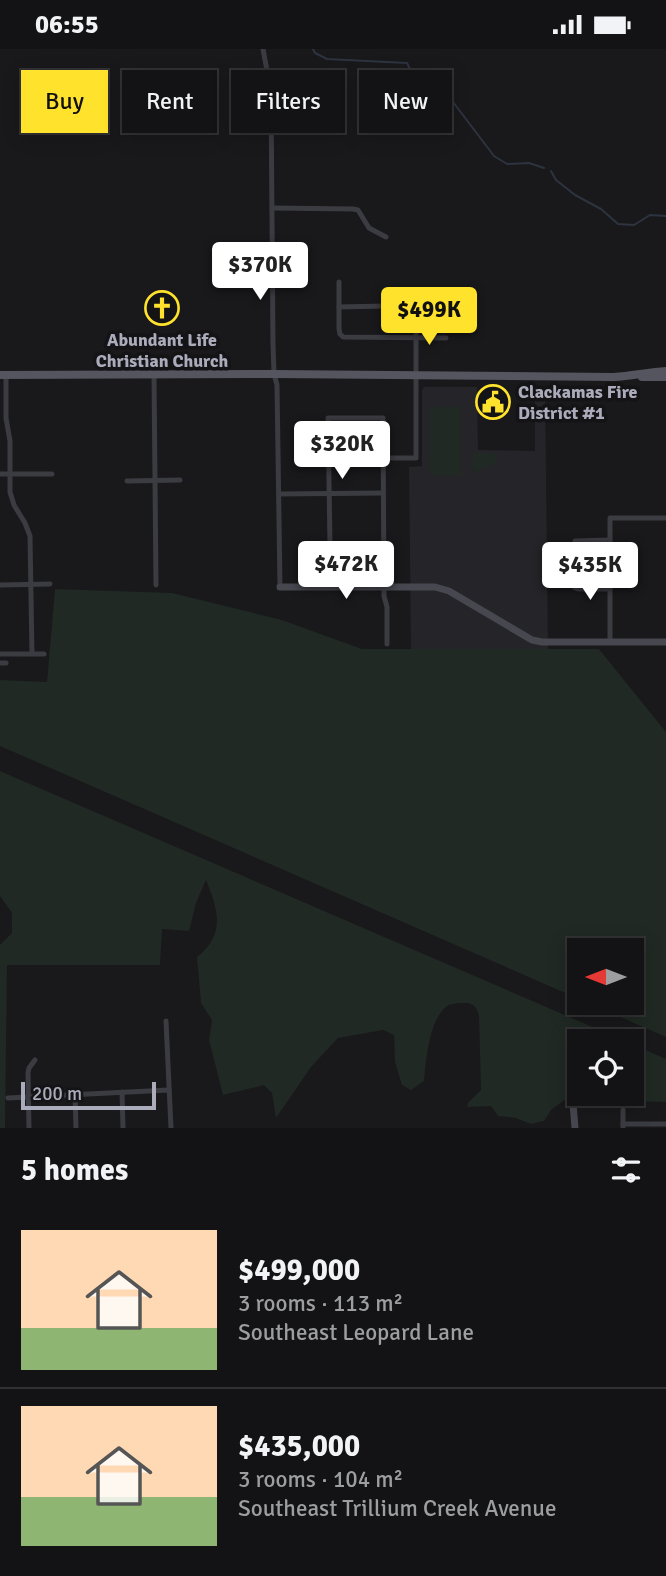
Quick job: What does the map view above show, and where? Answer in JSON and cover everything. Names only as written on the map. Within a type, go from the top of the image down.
[{"type":"main road","points":[[3,375],[614,377],[666,371]]},
{"type":"main road","points":[[639,375],[666,377]]},
{"type":"street","points":[[263,49],[271,92],[274,374],[277,385],[281,587],[435,587],[449,591],[533,640],[666,642]]},
{"type":"street","points":[[272,208],[358,210],[369,228],[386,237]]},
{"type":"street","points":[[339,282],[339,332],[343,337],[446,338]]},
{"type":"street","points":[[339,307],[383,306]]},
{"type":"street","points":[[383,458],[416,458],[415,338],[418,314]]},
{"type":"street","points":[[3,375],[10,441],[10,492],[30,536],[32,654]]},
{"type":"street","points":[[154,375],[156,585]]},
{"type":"street","points":[[384,545],[330,545],[328,418],[383,418],[387,644]]},
{"type":"street","points":[[0,474],[52,474]]},
{"type":"street","points":[[127,481],[180,480]]},
{"type":"street","points":[[279,494],[383,493]]},
{"type":"street","points":[[610,642],[610,518],[666,518]]},
{"type":"street","points":[[610,540],[575,541],[573,558],[575,588],[610,589]]},
{"type":"street","points":[[0,585],[50,584]]},
{"type":"street","points":[[0,654],[44,654]]},
{"type":"street","points":[[166,1021],[171,1128]]},
{"type":"street","points":[[29,1128],[28,1073],[36,1060]]},
{"type":"street","points":[[8,1098],[169,1090]]},
{"type":"street","points":[[122,1092],[123,1128]]},
{"type":"street","points":[[75,1095],[76,1128]]},
{"type":"street","points":[[573,1106],[575,1128]]},
{"type":"street","points":[[623,1110],[623,1126],[666,1125]]},
{"type":"shaded area","points":[[424,387],[477,387],[478,450],[535,451],[535,388],[545,388],[548,649],[411,649],[409,467],[422,466]]},
{"type":"shaded area","points":[[430,407],[461,407],[461,476],[430,475]]},
{"type":"shaded area","points":[[475,453],[493,453],[497,455],[497,460],[494,465],[485,466],[478,473],[471,467]]},
{"type":"shaded area","points":[[55,589],[172,593],[282,620],[362,649],[599,649],[666,732],[666,1037],[616,1015],[644,1015],[644,938],[567,938],[567,994],[0,746],[0,680],[47,682]]},
{"type":"shaded area","points":[[0,771],[597,1029],[567,1029],[567,1100],[551,1110],[544,1121],[531,1124],[516,1118],[498,1116],[491,1106],[467,1107],[481,1090],[479,1016],[475,1007],[465,1003],[449,1005],[435,1022],[429,1042],[424,1081],[411,1090],[402,1085],[395,1062],[394,1035],[383,1030],[338,1038],[311,1067],[276,1118],[272,1093],[264,1085],[223,1095],[209,1040],[212,1020],[201,1003],[197,957],[206,948],[216,930],[214,901],[206,880],[196,903],[189,931],[162,929],[160,965],[7,965],[5,1128],[0,1128],[0,945],[12,933],[12,913],[0,896]]},
{"type":"shaded area","points":[[644,1049],[666,1059],[666,1102],[644,1102]]},
{"type":"waterway","points":[[313,49],[327,59],[407,63],[420,89],[450,98],[494,156],[507,164],[529,163],[544,168]]},
{"type":"waterway","points":[[551,171],[556,180],[575,195],[601,209],[618,224],[634,225],[650,215],[666,216]]},
{"type":"place","name":"Abundant Life Christian Church","points":[[162,308]]},
{"type":"place","name":"Clackamas Fire District #1","points":[[493,402]]}]
